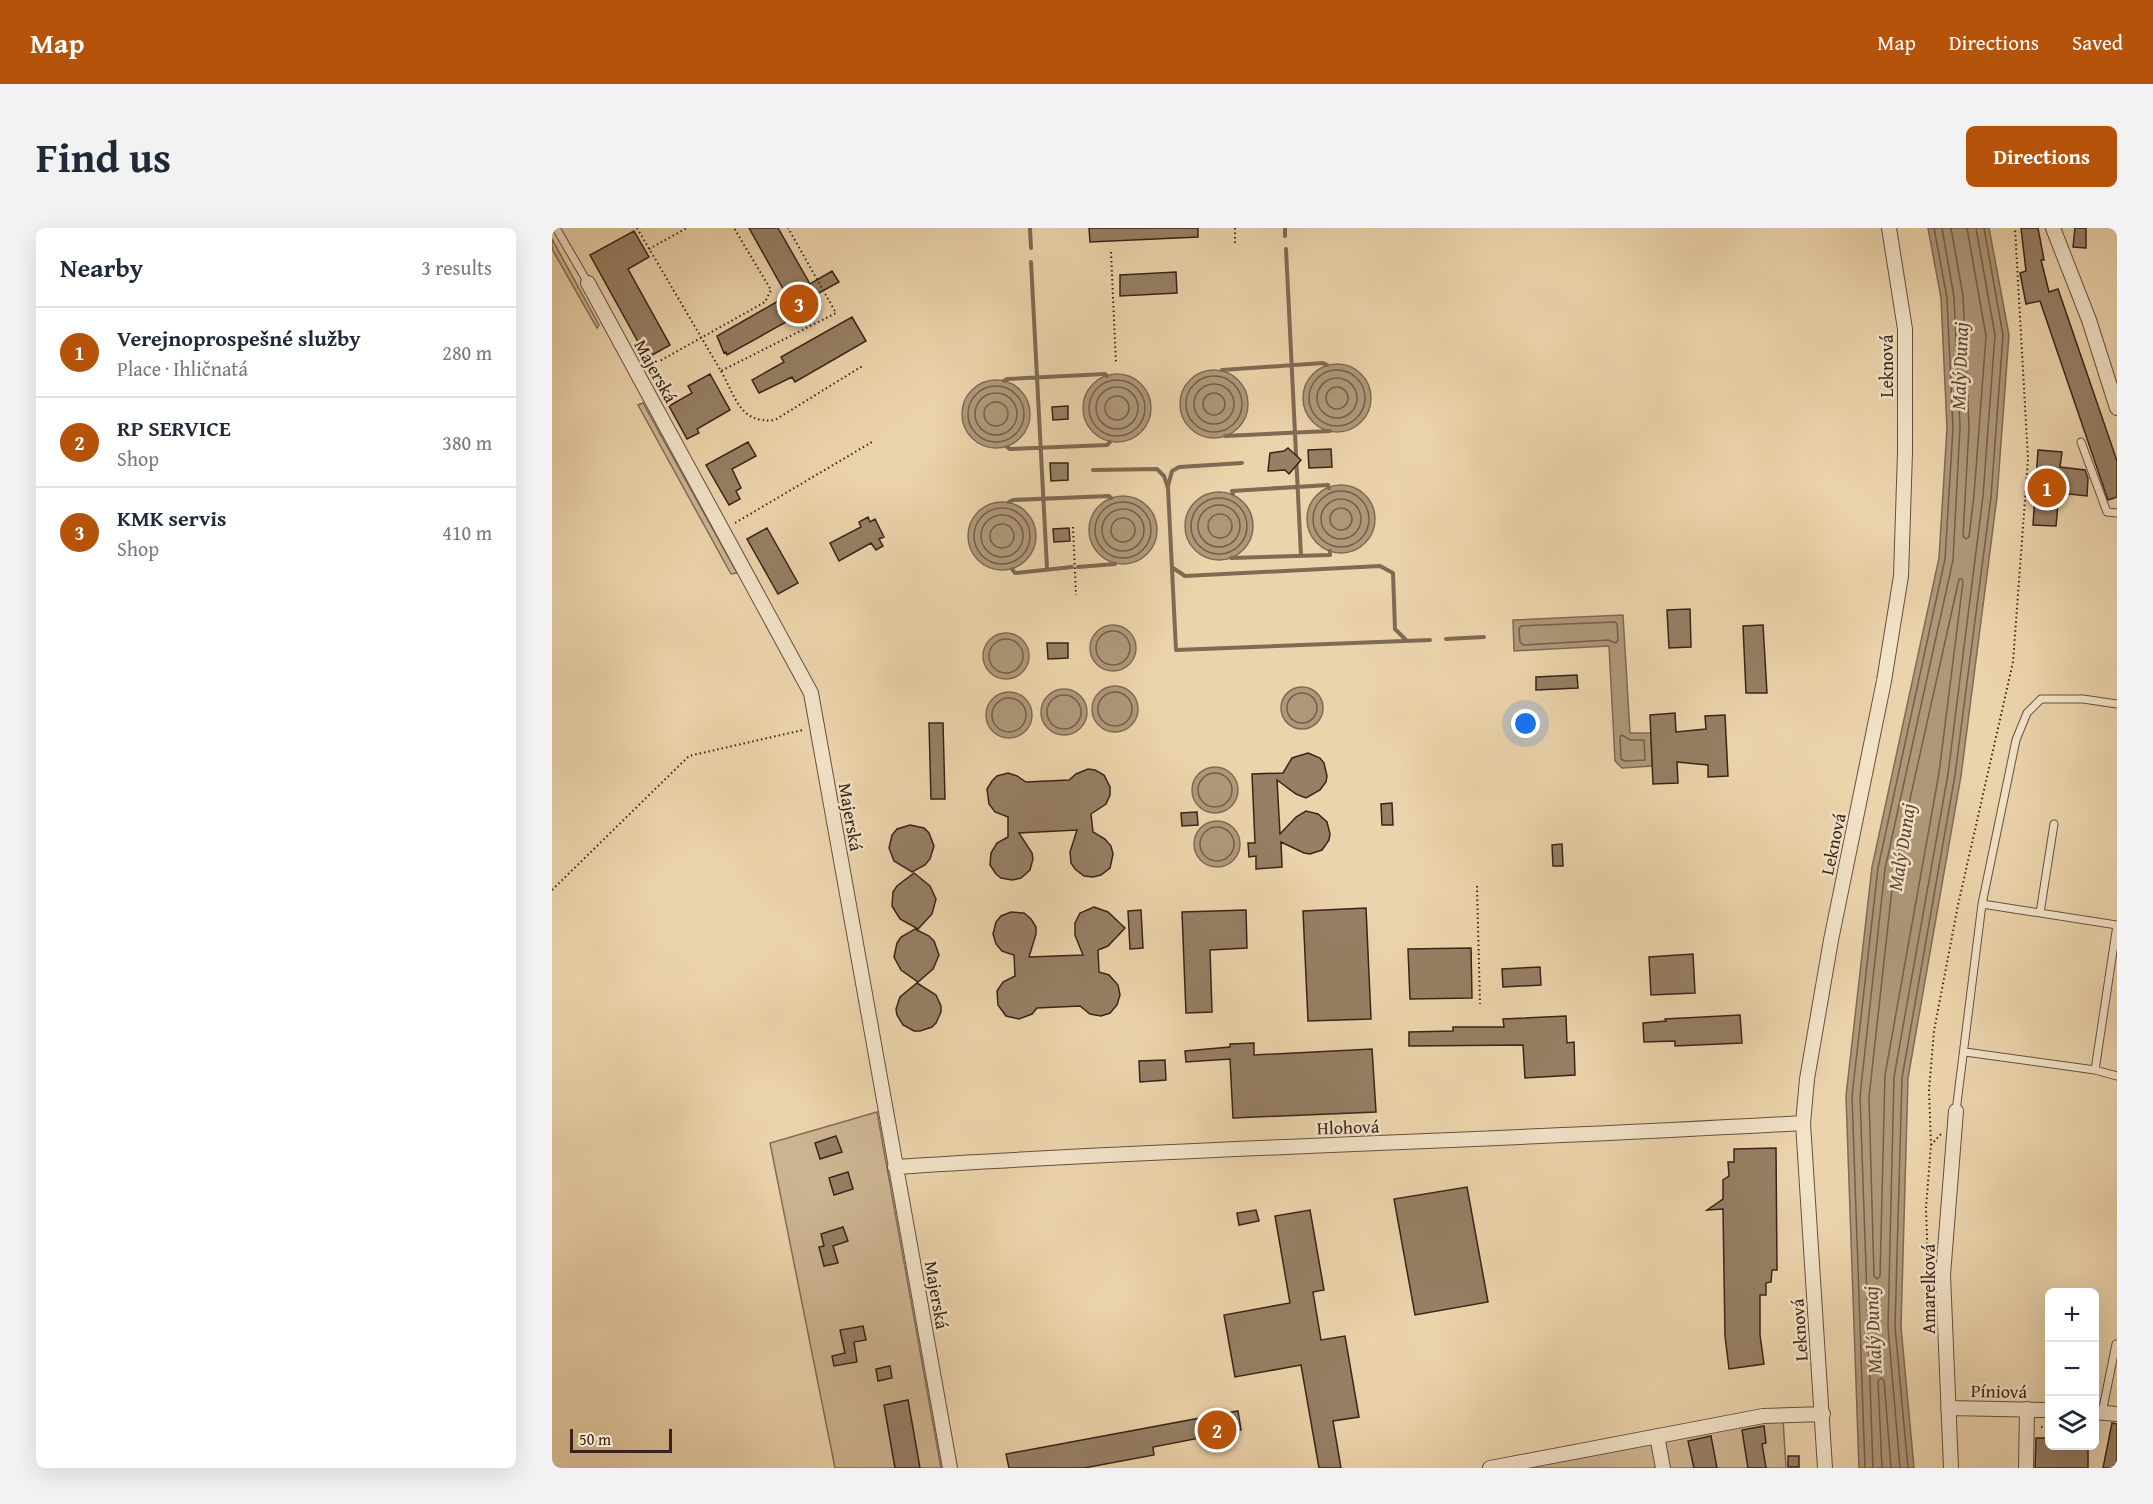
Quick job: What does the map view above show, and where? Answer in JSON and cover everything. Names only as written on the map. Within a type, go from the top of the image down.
[{"type":"street","name":"Leknová","points":[[1825,1468],[1803,1123],[1807,1079],[1831,940],[1884,681],[1901,576],[1905,452],[1905,329],[1889,228]]},
{"type":"street","points":[[2053,228],[2089,320],[2117,408]]},
{"type":"street","name":"Majerská","points":[[588,283],[811,693],[950,1468]]},
{"type":"street","name":"Amarelková","points":[[1951,1468],[1943,1275],[1956,1111]]},
{"type":"street","name":"Hlohová","points":[[895,1167],[1618,1134],[1803,1123]]},
{"type":"street","name":"Píniová","points":[[1948,1408],[2045,1410]]},
{"type":"street","points":[[2026,1468],[2027,1409]]},
{"type":"street","points":[[2099,1413],[2117,1414]]},
{"type":"street","points":[[1490,1468],[1548,1463],[1657,1436],[1764,1416],[1823,1414]]},
{"type":"street","points":[[1657,1436],[1663,1468]]},
{"type":"lane","name":"Majerská","points":[[556,228],[588,283]]},
{"type":"lane","points":[[2081,442],[2107,512],[2117,513]]},
{"type":"lane","points":[[1956,1111],[1982,904],[2016,740],[2027,713],[2041,699],[2082,699],[2117,704]]},
{"type":"lane","points":[[2040,913],[2055,824]]},
{"type":"lane","points":[[1982,904],[2117,925],[2095,1070]]},
{"type":"lane","points":[[1965,1052],[2095,1070],[2117,1076]]},
{"type":"lane","points":[[2099,1409],[2116,1344]]},
{"type":"path","points":[[637,228],[741,409],[750,418],[763,421],[775,420],[864,365]]},
{"type":"path","points":[[649,249],[687,228]]},
{"type":"path","points":[[637,374],[700,336],[765,302],[771,290],[734,228]]},
{"type":"path","points":[[721,371],[836,313],[788,228]]},
{"type":"path","points":[[1234,228],[1235,246]]},
{"type":"path","points":[[1931,1145],[1929,1090],[1934,1031],[1958,905],[2013,662],[2028,459],[2015,228]]},
{"type":"path","points":[[1111,252],[1116,364]]},
{"type":"path","points":[[723,531],[872,442]]},
{"type":"path","points":[[1073,527],[1076,595]]},
{"type":"path","points":[[552,890],[689,756],[788,735],[817,726]]},
{"type":"path","points":[[1477,886],[1480,1004]]},
{"type":"shaded area","points":[[552,239],[599,325],[597,328],[552,249]]},
{"type":"shaded area","points":[[643,403],[737,573],[731,574],[638,405]]},
{"type":"shaded area","points":[[877,1112],[941,1468],[835,1468],[770,1143]]},
{"type":"shaded area","points":[[1783,1419],[1786,1468],[1523,1468]]},
{"type":"water","name":"Malý Dunaj","points":[[1928,228],[1989,228],[2009,335],[1997,497],[1961,776],[1908,1078],[1901,1327],[1914,1468],[1859,1468],[1846,1096],[1872,867],[1939,558],[1947,428],[1941,298]]},
{"type":"water","points":[[1337,364],[1350,367],[1361,374],[1368,385],[1371,398],[1368,411],[1361,422],[1350,429],[1337,432],[1324,429],[1313,422],[1306,411],[1303,398],[1306,385],[1313,374],[1324,367]]},
{"type":"water","points":[[1214,370],[1227,373],[1238,380],[1245,391],[1248,404],[1245,417],[1238,428],[1227,435],[1214,438],[1201,435],[1190,428],[1183,417],[1180,404],[1183,391],[1190,380],[1201,373]]},
{"type":"water","points":[[1117,374],[1130,376],[1141,384],[1149,395],[1151,408],[1149,421],[1141,432],[1130,440],[1117,442],[1104,440],[1093,432],[1085,421],[1083,408],[1085,395],[1093,384],[1104,376]]},
{"type":"water","points":[[989,380],[1003,380],[1015,385],[1025,395],[1030,414],[1025,433],[1015,443],[1003,448],[989,448],[977,443],[967,433],[962,421],[962,407],[967,395],[977,385]]},
{"type":"water","points":[[1341,485],[1354,488],[1365,495],[1372,506],[1375,519],[1372,532],[1365,543],[1354,550],[1341,553],[1328,550],[1317,543],[1310,532],[1307,519],[1310,506],[1317,495],[1328,488]]},
{"type":"water","points":[[1212,492],[1226,492],[1238,497],[1248,507],[1253,526],[1248,545],[1238,555],[1226,560],[1212,560],[1200,555],[1190,545],[1185,533],[1185,519],[1190,507],[1200,497]]},
{"type":"water","points":[[1116,496],[1130,496],[1142,501],[1152,511],[1157,530],[1152,549],[1142,559],[1130,564],[1116,564],[1104,559],[1094,549],[1089,537],[1089,523],[1094,511],[1104,501]]},
{"type":"water","points":[[1002,502],[1015,505],[1026,512],[1033,523],[1036,536],[1033,549],[1026,560],[1015,567],[1002,570],[989,567],[978,560],[971,549],[968,536],[971,523],[978,512],[989,505]]},
{"type":"water","points":[[1623,615],[1630,733],[1651,733],[1652,766],[1622,768],[1615,761],[1609,646],[1514,651],[1513,620]]},
{"type":"water","points":[[1113,625],[1129,632],[1136,648],[1129,664],[1113,671],[1097,664],[1090,648],[1097,632]]},
{"type":"water","points":[[1006,633],[1022,640],[1029,656],[1022,672],[1006,679],[990,672],[983,656],[990,640]]},
{"type":"water","points":[[1115,686],[1131,693],[1138,709],[1131,725],[1115,732],[1099,725],[1092,709],[1099,693]]},
{"type":"water","points":[[1302,687],[1317,693],[1323,708],[1317,723],[1302,729],[1287,723],[1281,708],[1287,693]]},
{"type":"water","points":[[1064,689],[1080,696],[1087,712],[1080,728],[1064,735],[1048,728],[1041,712],[1048,696]]},
{"type":"water","points":[[1009,692],[1025,699],[1032,715],[1025,731],[1009,738],[993,731],[986,715],[993,699]]},
{"type":"water","points":[[1215,767],[1231,774],[1238,790],[1231,806],[1215,813],[1199,806],[1192,790],[1199,774]]},
{"type":"water","points":[[1217,821],[1233,828],[1240,844],[1233,860],[1217,867],[1201,860],[1194,844],[1201,828]]},
{"type":"building","points":[[749,228],[778,228],[810,284],[832,271],[839,282],[815,295],[820,303],[727,355],[717,336],[787,296]]},
{"type":"building","points":[[1089,228],[1198,228],[1198,237],[1090,242]]},
{"type":"building","points":[[2021,228],[2038,228],[2044,260],[2041,260],[2049,292],[2058,289],[2117,461],[2117,497],[2108,500],[2040,301],[2026,304],[2020,273],[2026,271]]},
{"type":"building","points":[[2075,228],[2086,228],[2086,248],[2073,247]]},
{"type":"building","points":[[634,231],[649,257],[628,269],[670,345],[647,358],[590,255]]},
{"type":"building","points":[[1176,272],[1177,293],[1120,296],[1120,275]]},
{"type":"building","points":[[852,317],[866,341],[795,382],[792,377],[759,393],[752,380],[784,362],[781,357]]},
{"type":"building","points":[[710,374],[730,410],[697,429],[699,433],[687,439],[669,406],[692,393],[688,386]]},
{"type":"building","points":[[1068,406],[1068,419],[1053,420],[1052,407]]},
{"type":"building","points":[[748,442],[756,456],[732,469],[741,488],[736,491],[740,499],[729,505],[706,465]]},
{"type":"building","points":[[1288,448],[1301,460],[1289,474],[1285,470],[1268,471],[1270,453],[1284,451]]},
{"type":"building","points":[[1331,449],[1332,467],[1309,468],[1308,450]]},
{"type":"building","points":[[2038,450],[2062,452],[2060,467],[2085,470],[2088,478],[2087,496],[2059,493],[2056,526],[2033,525]]},
{"type":"building","points":[[1050,463],[1068,463],[1068,480],[1051,481]]},
{"type":"building","points":[[868,517],[870,522],[875,519],[884,537],[879,539],[883,546],[876,550],[871,543],[839,561],[830,543],[861,527],[859,522]]},
{"type":"building","points":[[767,528],[798,583],[778,594],[747,539]]},
{"type":"building","points":[[1069,528],[1070,541],[1054,542],[1053,529]]},
{"type":"building","points":[[1690,609],[1691,647],[1669,648],[1667,610]]},
{"type":"building","points":[[1763,625],[1767,693],[1746,693],[1743,626]]},
{"type":"building","points":[[1047,643],[1068,643],[1068,658],[1048,659]]},
{"type":"building","points":[[1577,675],[1578,688],[1536,690],[1536,677]]},
{"type":"building","points":[[1675,713],[1676,732],[1706,729],[1705,716],[1725,715],[1728,776],[1708,777],[1708,765],[1677,762],[1678,783],[1653,784],[1650,715]]},
{"type":"building","points":[[929,723],[943,723],[945,799],[931,799]]},
{"type":"building","points":[[1308,753],[1320,758],[1324,763],[1326,782],[1320,790],[1306,798],[1296,794],[1277,780],[1280,834],[1296,817],[1306,811],[1318,814],[1327,822],[1329,840],[1322,850],[1310,854],[1281,842],[1282,867],[1256,869],[1256,856],[1249,857],[1248,843],[1255,843],[1252,774],[1283,773],[1292,758]]},
{"type":"building","points":[[1088,769],[1104,775],[1110,787],[1110,795],[1106,804],[1091,814],[1093,832],[1105,839],[1111,846],[1113,854],[1110,868],[1101,875],[1093,877],[1084,876],[1075,869],[1071,863],[1070,852],[1077,830],[1019,833],[1032,853],[1030,870],[1021,878],[1012,880],[1001,878],[996,874],[990,865],[991,853],[997,843],[1008,837],[1008,817],[995,812],[989,804],[987,789],[992,781],[997,776],[1008,773],[1026,782],[1069,780]]},
{"type":"building","points":[[1392,803],[1393,825],[1382,825],[1381,804]]},
{"type":"building","points":[[1197,812],[1198,825],[1182,826],[1181,813]]},
{"type":"building","points":[[910,825],[924,828],[929,833],[934,846],[930,859],[925,865],[912,872],[894,861],[889,848],[892,835],[897,829]]},
{"type":"building","points":[[1562,844],[1563,866],[1553,866],[1552,845]]},
{"type":"building","points":[[914,873],[930,886],[936,899],[932,914],[918,929],[900,919],[892,906],[893,892],[897,886]]},
{"type":"building","points":[[1094,907],[1108,912],[1125,928],[1108,946],[1098,950],[1099,972],[1109,975],[1118,985],[1120,995],[1117,1005],[1110,1013],[1101,1016],[1090,1014],[1080,1006],[1037,1008],[1032,1014],[1019,1019],[1006,1016],[998,1005],[997,991],[1003,982],[1015,976],[1014,955],[1002,951],[996,944],[993,934],[996,922],[1001,916],[1011,912],[1024,913],[1031,919],[1036,927],[1036,934],[1029,957],[1083,955],[1075,935],[1075,923],[1080,913]]},
{"type":"building","points":[[1366,908],[1371,1019],[1308,1021],[1303,911]]},
{"type":"building","points":[[1141,910],[1143,948],[1130,949],[1128,911]]},
{"type":"building","points":[[1246,910],[1247,948],[1210,950],[1212,1012],[1186,1013],[1182,912]]},
{"type":"building","points":[[915,929],[934,941],[939,955],[933,969],[918,982],[901,970],[894,957],[901,937]]},
{"type":"building","points":[[1471,948],[1472,998],[1410,999],[1408,949]]},
{"type":"building","points":[[1693,954],[1695,993],[1651,995],[1649,957]]},
{"type":"building","points":[[1540,967],[1541,985],[1503,987],[1502,969]]},
{"type":"building","points":[[917,983],[936,995],[941,1012],[932,1027],[914,1031],[903,1025],[896,1009],[900,997]]},
{"type":"building","points":[[1740,1015],[1742,1043],[1675,1046],[1675,1041],[1644,1042],[1643,1023],[1666,1021],[1665,1019]]},
{"type":"building","points":[[1566,1016],[1567,1043],[1574,1042],[1575,1075],[1525,1078],[1523,1045],[1409,1046],[1409,1032],[1453,1031],[1453,1027],[1504,1027],[1503,1019]]},
{"type":"building","points":[[1254,1043],[1254,1055],[1372,1049],[1376,1112],[1233,1118],[1230,1059],[1186,1062],[1185,1051]]},
{"type":"building","points":[[1165,1060],[1166,1080],[1140,1082],[1139,1061]]},
{"type":"building","points":[[836,1136],[842,1152],[820,1159],[815,1143]]},
{"type":"building","points":[[1776,1148],[1777,1270],[1772,1270],[1771,1282],[1766,1283],[1766,1295],[1760,1295],[1760,1335],[1764,1364],[1729,1369],[1725,1336],[1723,1209],[1707,1210],[1723,1199],[1723,1180],[1729,1176],[1728,1162],[1734,1162],[1734,1149]]},
{"type":"building","points":[[848,1172],[853,1189],[834,1195],[829,1178]]},
{"type":"building","points":[[1467,1187],[1488,1302],[1415,1315],[1394,1199]]},
{"type":"building","points":[[1256,1210],[1259,1221],[1239,1225],[1237,1213]]},
{"type":"building","points":[[1310,1210],[1324,1290],[1313,1292],[1321,1340],[1345,1336],[1359,1417],[1333,1421],[1341,1468],[1319,1468],[1301,1365],[1235,1377],[1224,1315],[1290,1303],[1275,1216]]},
{"type":"building","points":[[843,1227],[848,1241],[833,1246],[838,1263],[824,1266],[819,1247],[824,1246],[821,1234]]},
{"type":"building","points":[[863,1326],[866,1340],[854,1342],[857,1362],[834,1366],[832,1356],[845,1353],[840,1330]]},
{"type":"building","points":[[890,1366],[892,1378],[878,1381],[876,1369]]},
{"type":"building","points":[[908,1400],[920,1468],[895,1468],[884,1405]]},
{"type":"building","points":[[1238,1411],[1241,1430],[1153,1447],[1154,1455],[1084,1468],[1009,1468],[1006,1454]]},
{"type":"building","points":[[2112,1423],[2117,1424],[2117,1468],[2103,1468]]},
{"type":"building","points":[[1764,1426],[1766,1443],[1762,1444],[1766,1468],[1748,1468],[1742,1430]]},
{"type":"building","points":[[1711,1436],[1717,1468],[1694,1468],[1688,1441]]},
{"type":"building","points":[[2036,1438],[2045,1438],[2045,1450],[2088,1450],[2088,1468],[2035,1468]]},
{"type":"building","points":[[1788,1456],[1799,1456],[1799,1467],[1788,1467]]},
{"type":"waterway","points":[[1030,228],[1031,248]]},
{"type":"waterway","points":[[1285,228],[1285,236]]},
{"type":"waterway","points":[[1286,249],[1301,556]]},
{"type":"waterway","points":[[1031,262],[1047,568]]},
{"type":"waterway","points":[[1222,370],[1323,363],[1327,365]]},
{"type":"waterway","points":[[1004,381],[1105,374],[1107,376]]},
{"type":"waterway","points":[[1225,436],[1330,431]]},
{"type":"waterway","points":[[1007,447],[1010,449],[1107,445],[1110,442]]},
{"type":"waterway","points":[[1168,486],[1172,471],[1179,467],[1242,463]]},
{"type":"waterway","points":[[1093,470],[1157,469],[1164,476],[1168,488],[1176,650],[1430,640]]},
{"type":"waterway","points":[[1233,494],[1232,491],[1328,485],[1329,488]]},
{"type":"waterway","points":[[1009,502],[1109,496],[1111,498]]},
{"type":"waterway","points":[[1231,558],[1330,555],[1330,551]]},
{"type":"waterway","points":[[1078,567],[1115,564]]},
{"type":"waterway","points":[[1173,568],[1185,576],[1380,566],[1393,573],[1395,629],[1406,640]]},
{"type":"waterway","points":[[1012,569],[1015,573],[1072,567]]},
{"type":"waterway","points":[[1446,639],[1484,637]]},
{"type":"place","name":"KMK servis","points":[[799,304]]},
{"type":"place","name":"Verejnoprospešné služby","points":[[2047,488]]},
{"type":"place","name":"RP SERVICE","points":[[1217,1430]]}]
